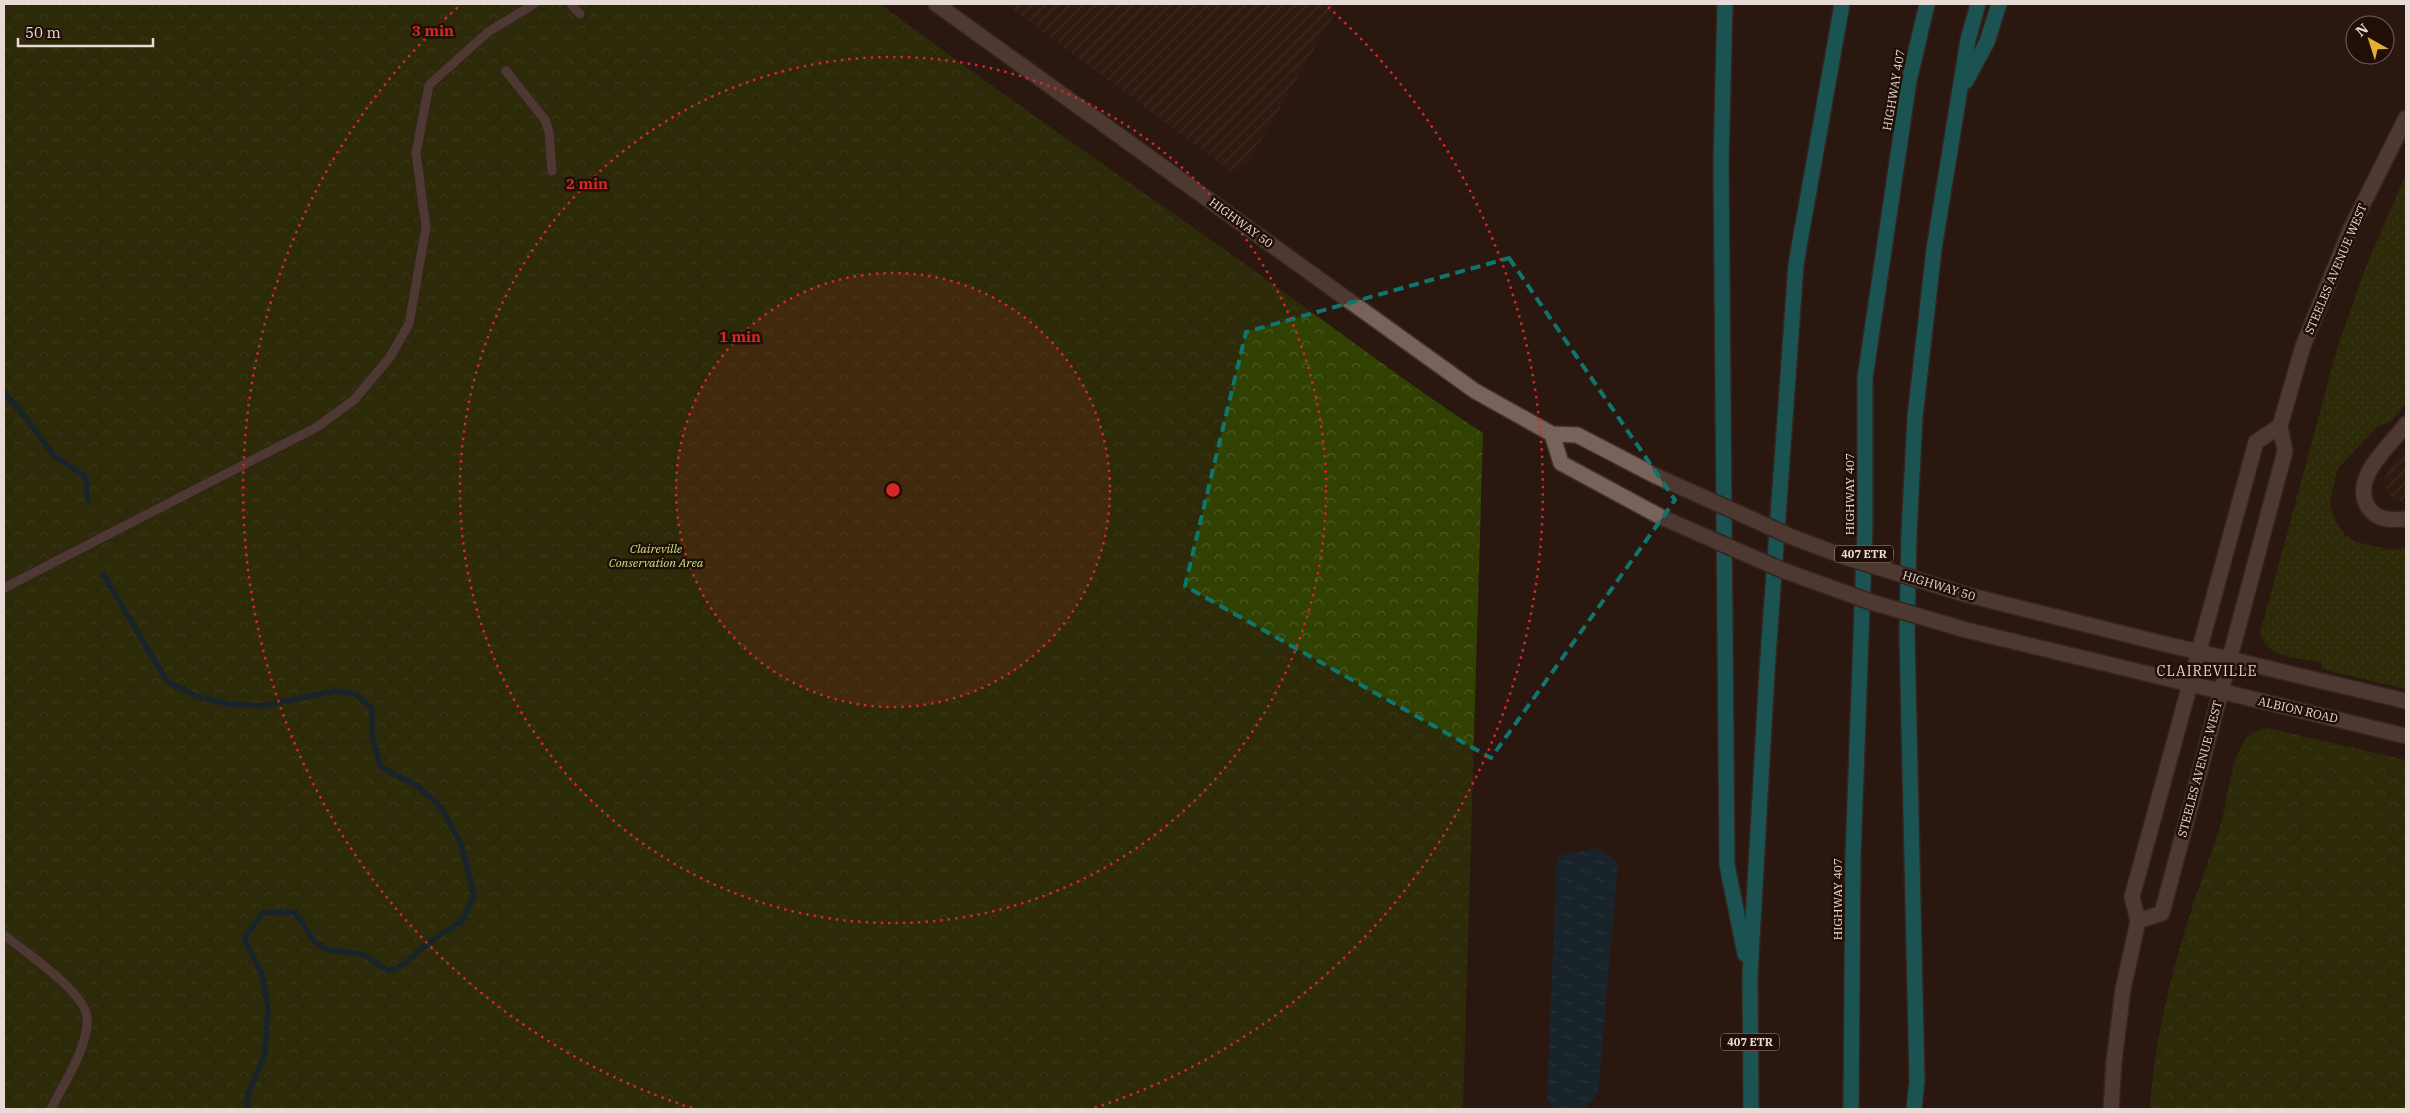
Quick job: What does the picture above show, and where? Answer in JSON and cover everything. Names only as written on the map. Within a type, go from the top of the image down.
[{"type":"highway","points":[[1725,4],[1722,54],[1721,172],[1727,865],[1750,975]]},
{"type":"highway","name":"407 ETR","points":[[1751,1109],[1750,975],[1768,662],[1796,264],[1842,4]]},
{"type":"highway","name":"HIGHWAY 407","points":[[1851,1109],[1853,857],[1865,526],[1865,378],[1909,81],[1927,4]]},
{"type":"highway","points":[[1914,1109],[1917,1081],[1907,634],[1908,533],[1915,417],[1934,249],[1968,40],[1978,4]]},
{"type":"highway","points":[[1961,92],[1987,42],[1999,4]]},
{"type":"main road","name":"HIGHWAY 50","points":[[936,4],[1475,391],[1552,434],[1577,434],[1656,476],[1792,537],[1848,558],[1964,594],[2229,659]]},
{"type":"main road","name":"STEELES AVENUE WEST","points":[[2138,920],[2162,913],[2285,451],[2280,426],[2310,327],[2351,228],[2406,118]]},
{"type":"main road","points":[[2406,424],[2368,472],[2363,491],[2368,506],[2380,518],[2389,520],[2406,519]]},
{"type":"main road","points":[[2111,1109],[2114,1062],[2123,989],[2138,920],[2132,898],[2256,442],[2280,426]]},
{"type":"main road","points":[[1552,434],[1561,463],[1661,517],[1782,570],[1871,602],[1966,630],[2189,684]]},
{"type":"main road","points":[[2229,659],[2406,701]]},
{"type":"main road","name":"ALBION ROAD","points":[[2189,684],[2406,736]]},
{"type":"lane","points":[[4,588],[317,427],[354,400],[390,358],[409,324],[426,228],[416,153],[429,86],[488,32],[534,4]]},
{"type":"lane","points":[[571,4],[580,14]]},
{"type":"lane","points":[[506,71],[545,120],[550,140],[552,171]]},
{"type":"lane","points":[[4,935],[69,988],[87,1013],[87,1028],[83,1042],[51,1109]]},
{"type":"highlighted area","points":[[1509,258],[1675,500],[1491,758],[1185,586],[1246,332]]},
{"type":"shaded area","points":[[1006,4],[1340,4],[1248,163],[1232,172]]},
{"type":"shaded area","points":[[2406,447],[2406,501],[2403,502],[2389,496],[2383,483],[2390,466]]},
{"type":"green space","name":"Claireville Conservation Area","points":[[4,4],[880,4],[1395,373],[1483,433],[1463,1109],[4,1109]]},
{"type":"green space","points":[[2406,174],[2406,403],[2392,421],[2377,427],[2338,468],[2330,501],[2333,515],[2346,536],[2356,542],[2393,550],[2406,548],[2406,689],[2321,669],[2322,663],[2277,653],[2269,648],[2260,633],[2337,349],[2365,269]]},
{"type":"green space","points":[[2268,728],[2406,760],[2406,1109],[2150,1109],[2155,1061],[2169,990],[2188,920],[2221,823],[2236,759],[2247,737],[2255,731]]},
{"type":"water","points":[[1597,848],[1618,862],[1598,1094],[1584,1109],[1552,1109],[1547,1098],[1557,856]]},
{"type":"waterway","points":[[4,393],[19,409],[54,456],[86,477],[88,501]]},
{"type":"waterway","points":[[103,574],[167,681],[196,696],[228,704],[261,706],[335,691],[356,694],[372,709],[372,735],[381,767],[416,785],[440,806],[461,843],[474,895],[462,921],[428,943],[404,964],[388,971],[363,954],[328,950],[315,942],[295,912],[263,913],[244,938],[262,974],[268,1007],[265,1054],[248,1094],[247,1109]]},
{"type":"district","name":"CLAIREVILLE","points":[[2207,671]]}]
